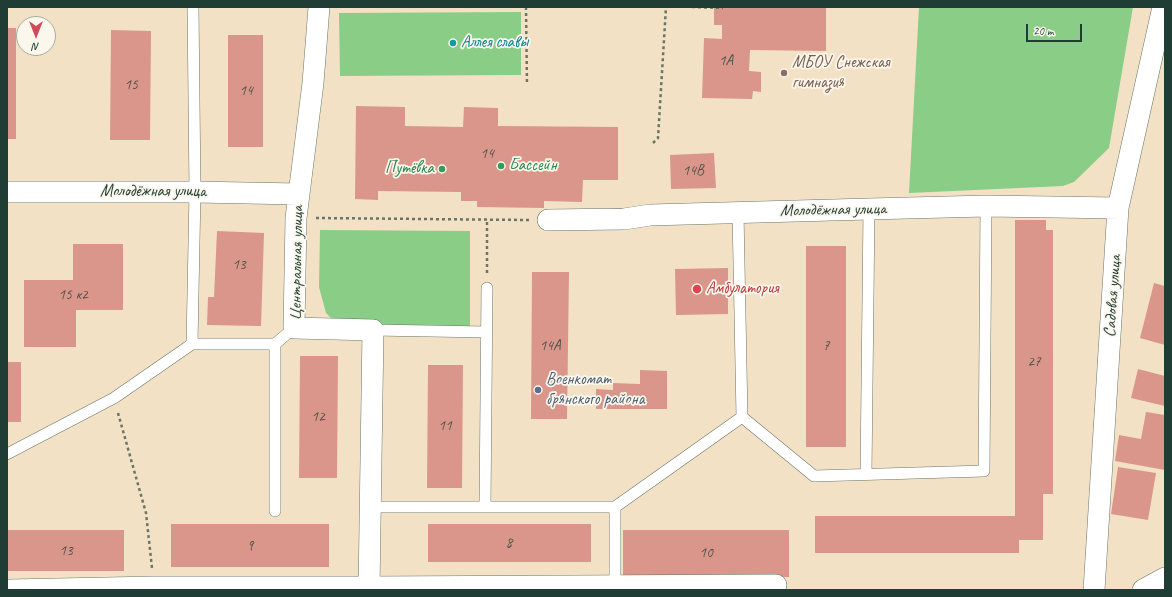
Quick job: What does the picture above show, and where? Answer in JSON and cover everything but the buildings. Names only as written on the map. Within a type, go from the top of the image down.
[{"type":"street","name":"Центральная улица","points":[[319,7],[313,83],[296,218],[294,328],[373,330]]},
{"type":"street","name":"Садовая улица","points":[[1094,590],[1118,208],[1163,7]]},
{"type":"street","name":"Молодёжная улица","points":[[7,192],[195,192],[298,194]]},
{"type":"street","name":"Молодёжная улица","points":[[548,220],[624,219],[650,215],[738,212],[986,206],[1118,208]]},
{"type":"street","points":[[369,589],[373,330]]},
{"type":"street","points":[[1143,590],[1165,578]]},
{"type":"street","points":[[9,590],[154,586],[369,589],[614,585],[776,585]]},
{"type":"lane","points":[[192,344],[195,192],[193,7]]},
{"type":"lane","points":[[738,212],[742,417],[814,476],[984,471],[986,206]]},
{"type":"lane","points":[[866,474],[869,209]]},
{"type":"lane","points":[[485,507],[486,288]]},
{"type":"lane","points":[[7,454],[114,398],[192,344],[275,344],[294,328]]},
{"type":"lane","points":[[373,330],[486,332]]},
{"type":"lane","points":[[275,344],[275,511]]},
{"type":"lane","points":[[370,507],[615,507],[742,417]]},
{"type":"lane","points":[[614,585],[615,507]]},
{"type":"path","points":[[526,7],[527,85]]},
{"type":"path","points":[[653,143],[658,138],[666,7]]},
{"type":"path","points":[[692,7],[724,8]]},
{"type":"path","points":[[296,218],[548,220]]},
{"type":"path","points":[[486,288],[487,219]]},
{"type":"path","points":[[114,398],[146,513],[154,586]]},
{"type":"green space","points":[[919,7],[1133,7],[1109,148],[1074,182],[1063,186],[909,193]]},
{"type":"green space","points":[[521,12],[521,75],[340,76],[339,13]]},
{"type":"green space","points":[[320,230],[470,231],[470,328],[339,326],[326,313],[319,287]]},
{"type":"place","name":"Аллея славы","points":[[453,43]]},
{"type":"place","name":"МБОУ Снежская гимназия","points":[[784,73]]},
{"type":"place","name":"Бассейн","points":[[501,166]]},
{"type":"place","name":"Путёвка","points":[[442,169]]},
{"type":"place","name":"Амбулатория","points":[[697,289]]},
{"type":"place","name":"Военкомат брянского района","points":[[538,390]]}]
